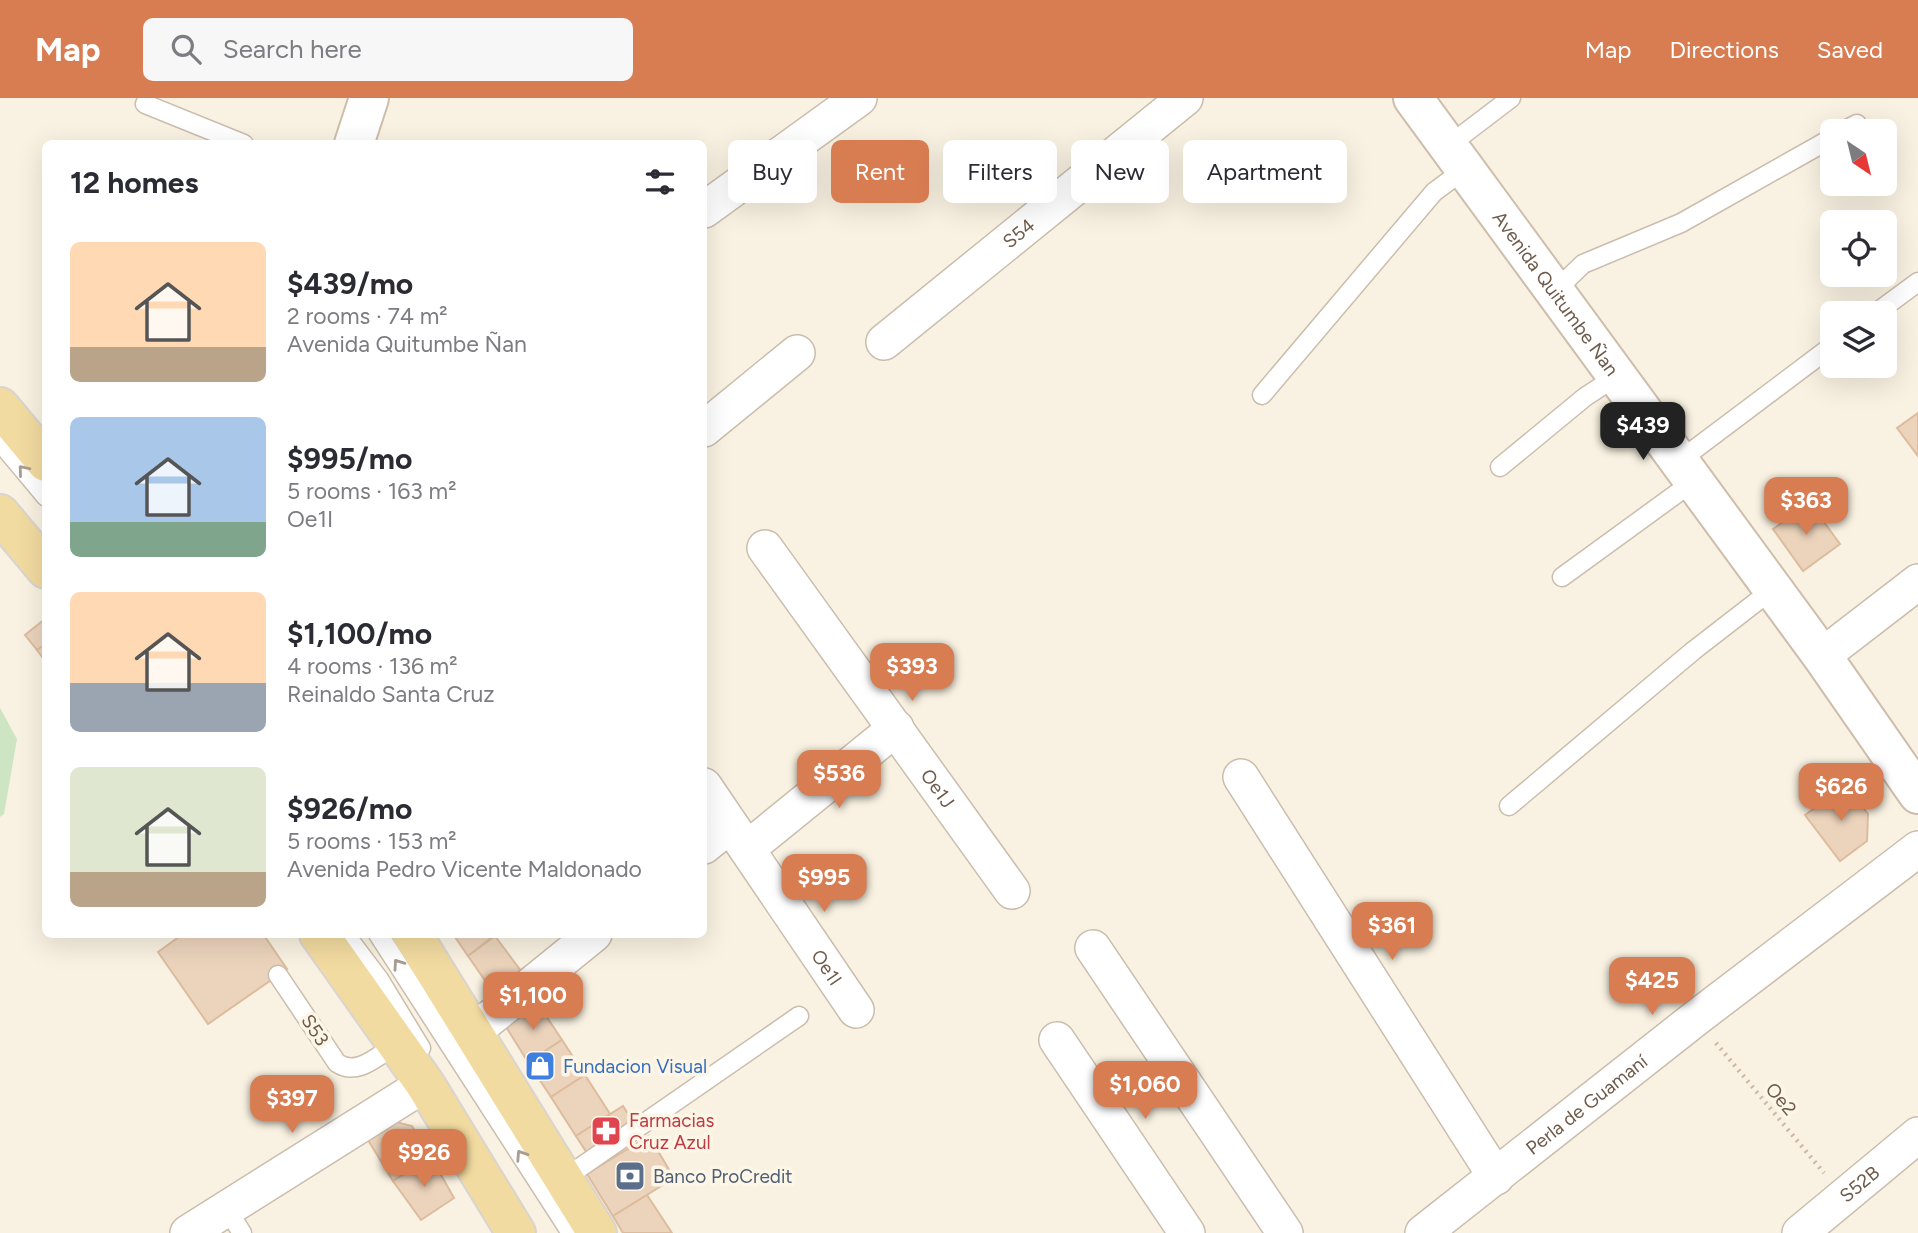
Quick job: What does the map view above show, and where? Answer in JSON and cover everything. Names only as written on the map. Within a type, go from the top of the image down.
[{"type":"main road","points":[[0,407],[42,457]]},
{"type":"main road","points":[[0,514],[42,564]]},
{"type":"main road","points":[[322,938],[425,1084],[516,1233]]},
{"type":"main road","points":[[414,938],[473,1032],[555,1186],[597,1233]]},
{"type":"street","points":[[355,140],[369,98]]},
{"type":"street","points":[[707,208],[859,98]]},
{"type":"street","name":"S54","points":[[884,342],[1185,98]]},
{"type":"street","name":"Avenida Quitumbe Ñan","points":[[1413,98],[1822,656],[1918,794]]},
{"type":"street","points":[[707,427],[797,353]]},
{"type":"street","name":"Oe1J","points":[[765,548],[1012,891]]},
{"type":"street","points":[[1822,656],[1918,583]]},
{"type":"street","points":[[707,845],[738,837],[896,728]]},
{"type":"street","points":[[1241,777],[1496,1177]]},
{"type":"street","name":"Oe1I","points":[[707,790],[856,1010]]},
{"type":"street","name":"Perla de Guamaní","points":[[1423,1233],[1696,1018],[1918,849]]},
{"type":"street","points":[[473,1032],[589,938]]},
{"type":"street","points":[[1093,948],[1285,1233]]},
{"type":"street","points":[[1057,1040],[1187,1233]]},
{"type":"street","points":[[188,1233],[234,1221],[425,1084]]},
{"type":"street","name":"S52B","points":[[1800,1233],[1918,1135]]},
{"type":"lane","points":[[1262,395],[1434,192],[1457,158],[1511,98]]},
{"type":"lane","points":[[145,104],[234,140]]},
{"type":"lane","points":[[1555,291],[1583,264],[1681,223],[1820,145]]},
{"type":"lane","points":[[1892,301],[1918,282]]},
{"type":"lane","points":[[1562,577],[1820,356]]},
{"type":"lane","points":[[1500,467],[1585,397],[1617,376]]},
{"type":"lane","points":[[0,442],[42,492]]},
{"type":"lane","points":[[0,498],[42,547]]},
{"type":"lane","points":[[1509,806],[1693,651],[1773,589]]},
{"type":"lane","points":[[348,938],[379,979],[536,1233]]},
{"type":"lane","points":[[381,938],[555,1186],[571,1233]]},
{"type":"lane","name":"S53","points":[[278,975],[337,1063],[347,1069],[358,1068],[397,1044]]},
{"type":"lane","points":[[555,1186],[799,1016]]},
{"type":"path","name":"Oe2","points":[[1696,1018],[1845,1198]]},
{"type":"green space","points":[[0,708],[17,739],[4,814],[0,817]]},
{"type":"building","points":[[1918,413],[1918,456],[1897,428]]},
{"type":"building","points":[[1810,503],[1840,544],[1803,571],[1773,529]]},
{"type":"building","points":[[42,621],[42,647],[37,650],[25,635]]},
{"type":"building","points":[[1846,785],[1868,814],[1867,841],[1840,861],[1805,815]]},
{"type":"building","points":[[177,938],[266,938],[287,969],[208,1024],[158,952]]},
{"type":"building","points":[[456,938],[491,938],[468,956]]},
{"type":"building","points":[[492,938],[496,938],[521,971],[493,992],[468,956]]},
{"type":"building","points":[[535,999],[562,1040],[528,1062],[506,1027]]},
{"type":"building","points":[[562,1040],[585,1075],[551,1097],[528,1062]]},
{"type":"building","points":[[585,1075],[610,1114],[576,1136],[551,1097]]},
{"type":"building","name":"Farmacias Cruz Azul","points":[[623,1106],[636,1126],[589,1156],[576,1136]]},
{"type":"building","points":[[396,1122],[412,1126],[431,1157],[393,1181],[368,1140]]},
{"type":"building","name":"Banco ProCredit","points":[[649,1136],[674,1178],[613,1216],[587,1174]]},
{"type":"building","points":[[431,1157],[454,1198],[421,1220],[393,1181]]},
{"type":"building","points":[[647,1195],[672,1233],[623,1233],[613,1216]]},
{"type":"place","name":"Fundacion Visual","points":[[540,1066]]},
{"type":"place","name":"Farmacias Cruz Azul","points":[[606,1131]]},
{"type":"place","name":"Banco ProCredit","points":[[630,1176]]}]
